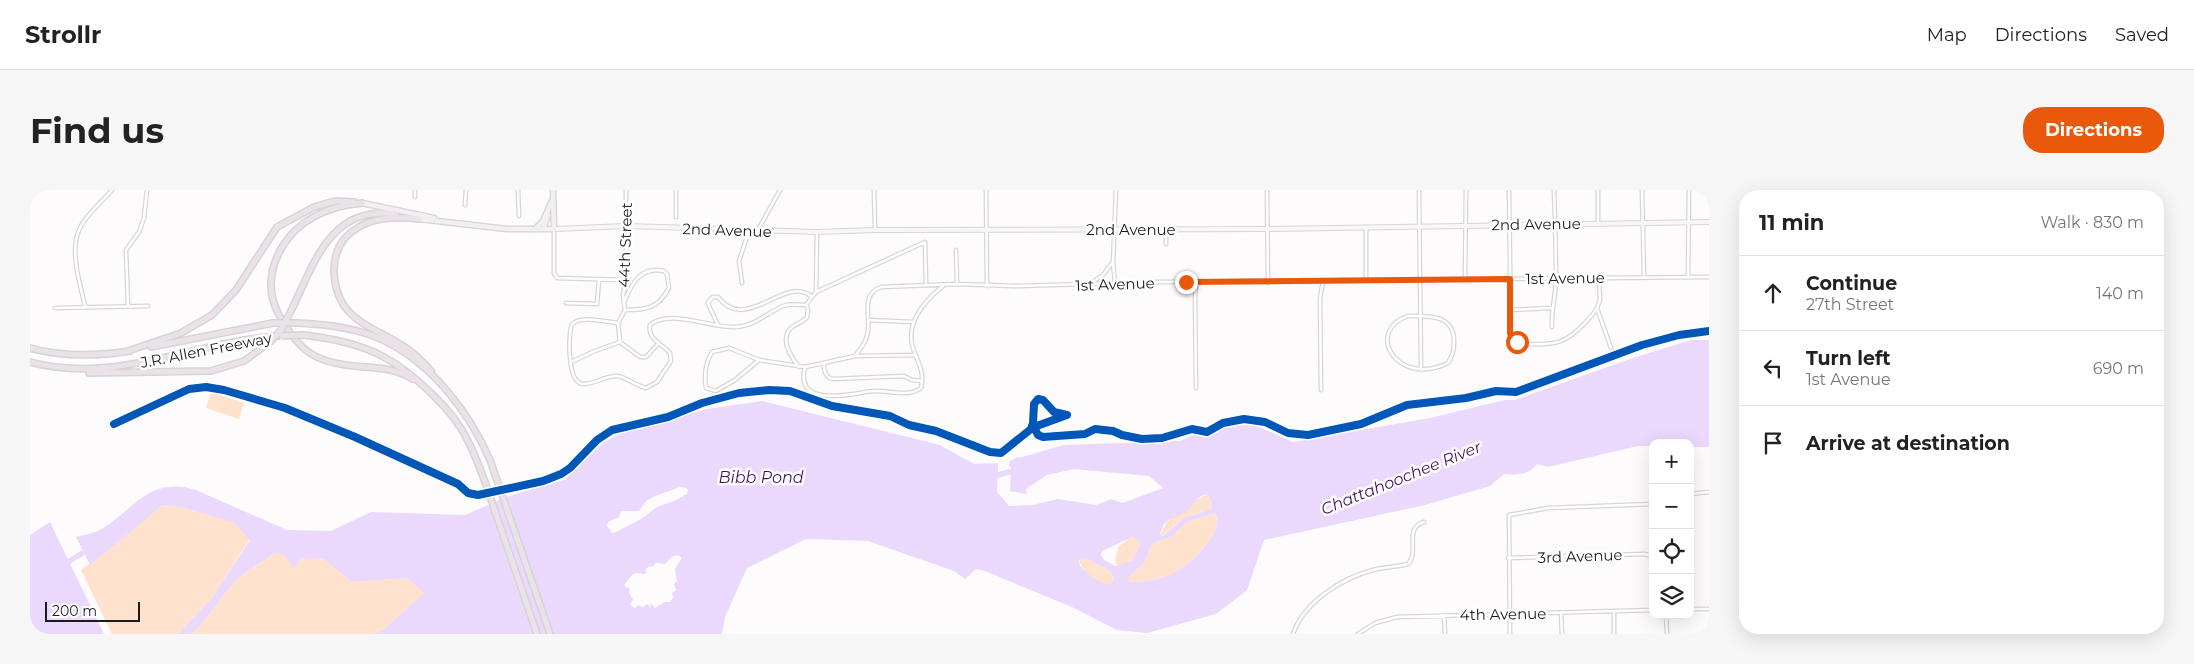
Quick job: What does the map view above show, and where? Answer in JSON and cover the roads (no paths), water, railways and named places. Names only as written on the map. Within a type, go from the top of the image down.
[{"type":"highway","points":[[128,351],[181,333],[212,315],[236,290],[271,234],[282,224],[314,206],[336,201],[362,203]]},
{"type":"highway","points":[[362,203],[340,206],[319,213],[306,220],[289,237],[279,253],[272,271],[271,290],[276,308],[293,339],[311,354],[337,364],[394,371],[411,378],[428,390]]},
{"type":"highway","points":[[61,369],[97,374],[211,371],[244,361],[270,342],[281,330],[320,250],[339,229],[356,220],[378,213],[419,219]]},
{"type":"highway","points":[[419,219],[380,218],[357,227],[343,240],[337,253],[334,272],[336,286],[346,307],[354,318],[404,346],[427,366],[463,410],[480,436],[498,479],[550,634]]},
{"type":"highway","name":"J.R. Allen Freeway","points":[[30,348],[69,354],[101,355],[273,323],[319,324],[359,332],[384,340],[405,353],[429,373],[463,410]]},
{"type":"highway","name":"J.R. Allen Freeway","points":[[30,362],[61,369],[95,370],[121,367],[260,337],[282,336],[331,338],[373,351],[402,367],[428,390],[446,408],[470,444],[537,634]]},
{"type":"main road","points":[[419,219],[490,228],[554,229],[552,190]]},
{"type":"main road","points":[[535,229],[542,221],[553,201]]},
{"type":"main road","points":[[362,203],[416,213],[445,221]]},
{"type":"main road","points":[[543,229],[550,206]]},
{"type":"main road","name":"2nd Avenue","points":[[554,229],[627,226],[817,232],[1166,228],[1268,229],[1709,222]]},
{"type":"street","points":[[85,306],[77,267],[77,235],[81,224],[112,190]]},
{"type":"street","points":[[128,306],[126,250],[139,232],[144,218],[147,190]]},
{"type":"street","points":[[415,190],[415,197]]},
{"type":"street","points":[[466,190],[466,206]]},
{"type":"street","points":[[518,190],[519,216]]},
{"type":"street","name":"44th Street","points":[[625,310],[623,295],[626,280],[626,190]]},
{"type":"street","points":[[676,190],[676,217]]},
{"type":"street","points":[[758,231],[780,190]]},
{"type":"street","points":[[874,190],[875,230]]},
{"type":"street","points":[[986,190],[987,286]]},
{"type":"street","points":[[1115,283],[1113,262],[1116,190]]},
{"type":"street","points":[[1268,190],[1268,283]]},
{"type":"street","points":[[1419,190],[1422,279],[1421,370]]},
{"type":"street","points":[[1466,190],[1466,279]]},
{"type":"street","points":[[1509,190],[1511,338],[1517,342],[1542,344],[1564,341],[1573,335],[1598,308],[1600,300],[1599,277]]},
{"type":"street","points":[[1552,327],[1552,308],[1556,277],[1554,190]]},
{"type":"street","points":[[1598,190],[1598,224]]},
{"type":"street","points":[[1642,190],[1644,277]]},
{"type":"street","points":[[1688,277],[1689,190]]},
{"type":"street","points":[[1366,227],[1366,280]]},
{"type":"street","points":[[1166,228],[1166,244]]},
{"type":"street","points":[[554,229],[555,277],[560,280],[626,280]]},
{"type":"street","points":[[742,284],[739,261],[749,231]]},
{"type":"street","points":[[816,292],[817,232]]},
{"type":"street","points":[[806,305],[816,292],[925,242],[926,285]]},
{"type":"street","points":[[956,250],[957,284]]},
{"type":"street","points":[[1090,284],[1103,275],[1113,262]]},
{"type":"street","points":[[624,300],[638,276],[654,270],[664,271],[667,274],[669,288],[658,302],[644,310],[625,310],[618,323],[620,342],[640,358],[646,357],[658,344]]},
{"type":"street","name":"1st Avenue","points":[[868,320],[868,297],[882,286],[1268,283],[1556,277],[1709,277]]},
{"type":"street","points":[[566,303],[597,304],[598,280]]},
{"type":"street","points":[[1321,390],[1320,299],[1323,281]]},
{"type":"street","points":[[1196,283],[1196,388]]},
{"type":"street","points":[[804,367],[806,386],[818,394],[831,397],[891,391],[907,394],[922,388],[922,368],[911,336],[913,322],[929,299],[943,286]]},
{"type":"street","points":[[718,325],[708,306],[708,302],[712,297],[718,297],[728,308],[739,310],[760,305],[778,296],[800,291],[806,292],[812,297]]},
{"type":"street","points":[[618,323],[575,321],[571,327],[571,372],[575,380],[580,384],[618,376],[646,388],[656,382],[671,362],[670,353],[658,344],[650,333],[649,328],[652,323],[665,318],[737,327],[750,324],[788,305],[806,305]]},
{"type":"street","points":[[799,366],[790,356],[786,338],[790,329],[807,317],[808,309],[806,305]]},
{"type":"street","points":[[55,308],[148,306]]},
{"type":"street","points":[[1510,310],[1552,308]]},
{"type":"street","points":[[1598,308],[1611,348]]},
{"type":"street","points":[[1421,316],[1442,319],[1450,325],[1454,334],[1454,351],[1448,363],[1432,369],[1421,370],[1404,366],[1395,360],[1388,341],[1392,327],[1400,319],[1421,316]]},
{"type":"street","points":[[855,356],[863,346],[868,333],[868,320],[913,322]]},
{"type":"street","points":[[570,362],[620,342]]},
{"type":"street","points":[[759,360],[735,380],[716,391],[706,388],[705,372],[712,352],[728,348],[759,360],[804,367],[855,356],[916,355]]},
{"type":"street","points":[[824,363],[823,367],[826,375],[833,379],[904,376],[912,380],[922,381]]},
{"type":"street","points":[[1694,494],[1709,492]]},
{"type":"street","points":[[1510,634],[1509,515],[1548,508],[1649,504]]},
{"type":"street","points":[[1292,634],[1299,621],[1315,603],[1341,583],[1361,574],[1411,562],[1413,531],[1424,522]]},
{"type":"street","name":"3rd Avenue","points":[[1508,558],[1649,555]]},
{"type":"street","points":[[1694,610],[1709,609]]},
{"type":"street","name":"4th Avenue","points":[[1358,634],[1386,620],[1444,615],[1649,610]]},
{"type":"street","points":[[1614,612],[1614,634]]},
{"type":"street","points":[[1561,613],[1562,634]]},
{"type":"street","points":[[1444,615],[1444,634]]},
{"type":"street","points":[[1666,619],[1667,634]]},
{"type":"water","name":"Bibb Pond","points":[[1691,340],[1709,340],[1709,447],[1694,447],[1694,439],[1649,439],[1649,446],[1638,446],[1548,467],[1537,464],[1526,472],[1504,474],[1490,486],[1425,505],[1264,540],[1247,590],[1216,614],[1147,633],[1117,630],[1074,608],[985,571],[976,569],[965,579],[954,571],[868,541],[806,539],[747,568],[725,617],[722,634],[372,634],[383,630],[424,593],[407,578],[352,582],[323,559],[302,558],[294,568],[284,555],[274,553],[236,581],[191,634],[178,634],[212,598],[250,540],[234,523],[181,507],[163,505],[90,565],[76,537],[102,529],[144,496],[155,490],[167,487],[196,490],[287,530],[331,531],[371,512],[465,515],[509,496],[564,480],[604,442],[626,431],[707,409],[762,401],[940,445],[974,464],[998,463],[997,492],[1009,506],[1033,505],[1058,499],[1096,505],[1111,499],[1123,503],[1163,488],[1149,476],[1074,469],[1047,475],[1026,489],[1027,494],[1010,491],[1011,467],[1009,467],[1009,462],[1017,457],[1064,445],[1180,441],[1198,433],[1212,432],[1218,427],[1248,422],[1293,442],[1430,418],[1505,400],[1515,400],[1633,358]],"holes":[[[680,487],[686,488],[688,490],[687,494],[657,507],[641,519],[616,532],[612,533],[607,526],[608,522],[619,517],[621,511],[639,511],[646,501]],[[1207,494],[1212,502],[1211,509],[1184,518],[1163,536],[1160,535],[1167,521],[1186,512],[1203,495]],[[1215,513],[1217,521],[1215,529],[1211,538],[1197,556],[1180,569],[1157,579],[1140,582],[1128,581],[1130,576],[1144,563],[1152,544],[1173,536],[1187,522]],[[1132,537],[1140,541],[1139,548],[1131,561],[1115,566],[1104,560],[1101,555],[1102,551]],[[678,555],[682,558],[675,569],[677,581],[674,584],[676,590],[672,593],[673,597],[670,602],[664,602],[655,608],[651,603],[650,608],[648,604],[642,607],[639,605],[634,608],[630,604],[633,600],[629,592],[630,589],[624,586],[626,582],[635,573],[645,574],[647,572],[645,570],[649,566],[652,567],[656,563],[665,564],[673,556]],[[1086,558],[1110,571],[1114,579],[1111,584],[1102,583],[1094,578],[1080,566],[1079,559]]]},
{"type":"water","points":[[50,522],[104,634],[30,634],[30,535]]},
{"type":"waterway","points":[[991,477],[1016,470]]},
{"type":"waterway","name":"Chattahoochee River","points":[[63,565],[89,549]]}]
